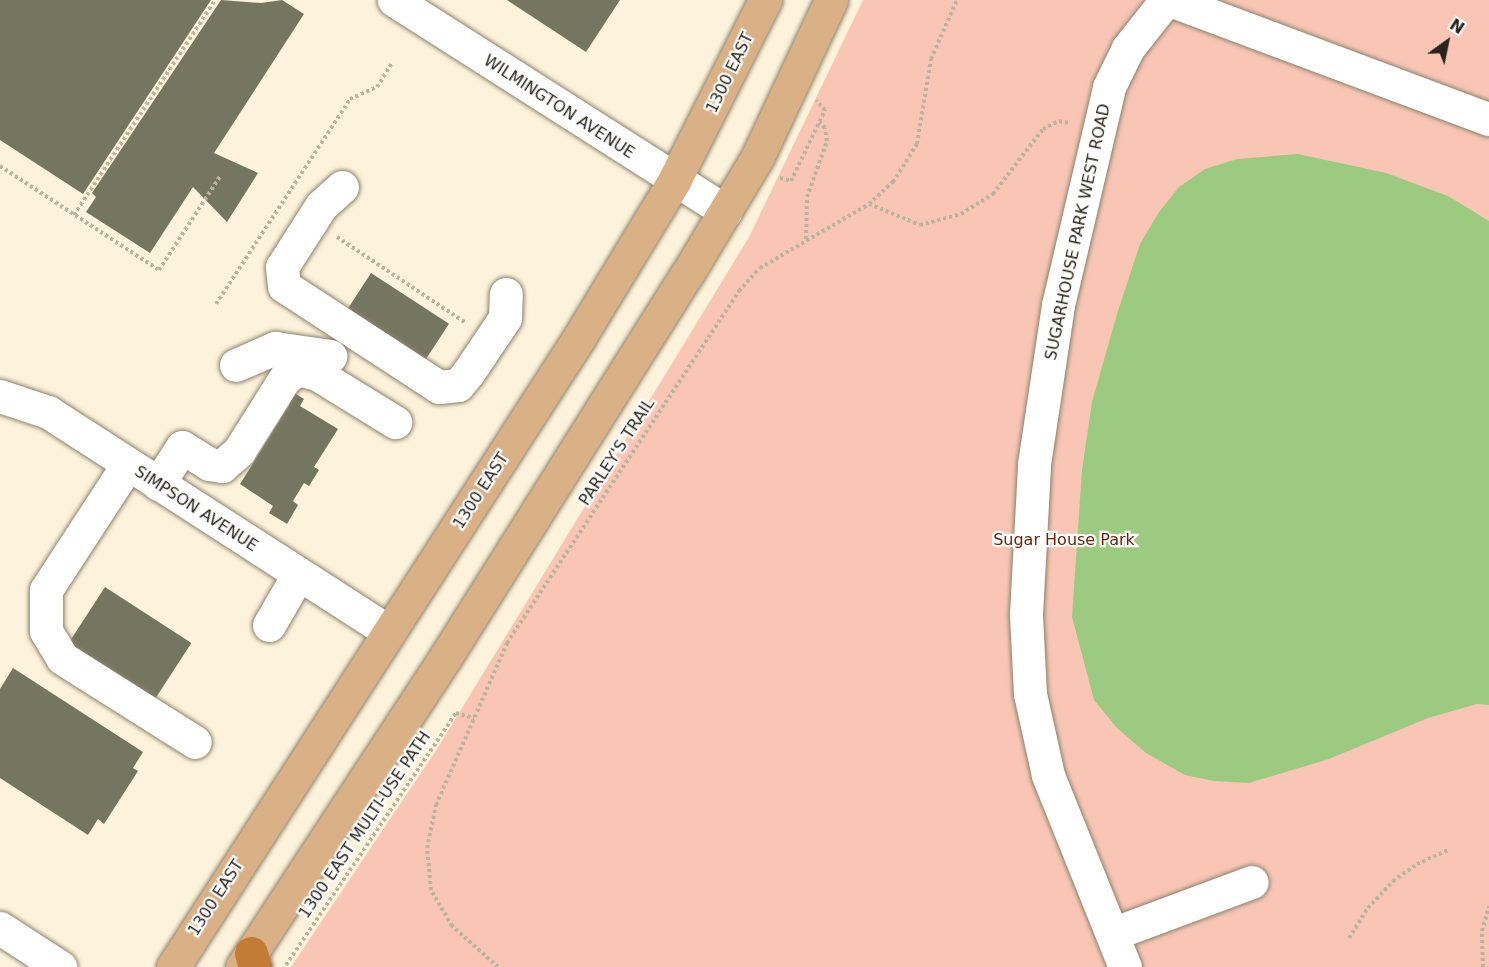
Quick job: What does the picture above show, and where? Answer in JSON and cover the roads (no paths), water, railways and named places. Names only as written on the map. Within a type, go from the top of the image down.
[{"type":"main road","name":"1300 EAST","points":[[173,967],[388,631],[520,431],[674,181],[765,0]]},
{"type":"main road","points":[[249,962],[445,658],[725,211],[758,156],[831,0]]},
{"type":"street","name":"WILMINGTON AVENUE","points":[[394,0],[674,181],[725,211]]},
{"type":"street","points":[[1168,0],[1489,119]]},
{"type":"street","name":"SUGARHOUSE PARK WEST ROAD","points":[[1125,967],[1048,775],[1030,694],[1026,614],[1034,464],[1059,305],[1109,87],[1128,48],[1168,0]]},
{"type":"street","points":[[342,187],[321,206],[282,267],[284,286],[419,375],[439,387],[458,385],[505,318],[506,294]]},
{"type":"street","points":[[158,484],[182,447],[209,464],[222,466],[239,451],[285,378],[298,369],[317,374],[395,422],[384,392],[326,354],[275,348],[236,364]]},
{"type":"street","name":"SIMPSON AVENUE","points":[[0,396],[48,412],[388,631]]},
{"type":"street","points":[[128,464],[46,590],[46,631],[62,658],[195,742]]},
{"type":"street","points":[[269,625],[298,575]]},
{"type":"street","points":[[1112,934],[1252,882]]},
{"type":"street","points":[[0,928],[60,967]]},
{"type":"park label","name":"Sugar House Park","points":[[1064,540]]}]
